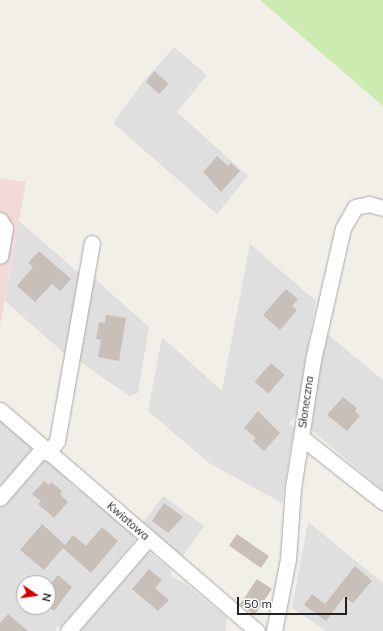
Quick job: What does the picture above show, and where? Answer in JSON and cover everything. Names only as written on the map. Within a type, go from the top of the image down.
[{"type":"street","name":"Słoneczna","points":[[274,631],[288,560],[293,488],[313,360],[343,228],[355,207],[369,204],[383,208]]},
{"type":"street","points":[[0,220],[5,228],[0,256]]},
{"type":"street","points":[[0,498],[46,450],[57,441],[92,243]]},
{"type":"street","name":"Kwiatowa","points":[[0,410],[148,539],[257,631]]},
{"type":"street","points":[[301,437],[383,502]]},
{"type":"street","points":[[68,631],[148,539]]},
{"type":"shaded area","points":[[174,47],[207,75],[177,112],[248,176],[217,214],[113,123],[143,82]]},
{"type":"shaded area","points":[[0,178],[26,182],[0,327]]},
{"type":"shaded area","points":[[19,221],[80,274],[66,355],[5,301]]},
{"type":"shaded area","points":[[250,244],[316,301],[297,414],[289,423],[294,427],[282,503],[209,463],[148,411],[162,337],[222,391]]},
{"type":"shaded area","points":[[94,278],[149,327],[138,393],[129,396],[78,360]]},
{"type":"shaded area","points":[[326,333],[383,380],[383,491],[308,427]]},
{"type":"shaded area","points":[[0,418],[30,444],[32,452],[0,490]]},
{"type":"shaded area","points":[[48,459],[68,477],[68,481],[78,490],[82,489],[134,535],[135,541],[61,629],[57,626],[56,631],[0,631],[0,507],[41,460]]},
{"type":"shaded area","points":[[163,496],[204,526],[181,559],[142,524]]},
{"type":"shaded area","points":[[308,522],[383,583],[383,631],[326,631],[292,608]]},
{"type":"shaded area","points":[[148,551],[171,570],[172,576],[186,584],[227,618],[226,631],[73,631],[140,553]]},
{"type":"green space","points":[[260,0],[383,0],[383,106]]},
{"type":"building","points":[[154,71],[169,84],[159,94],[146,82]]},
{"type":"building","points":[[217,156],[228,166],[231,163],[240,171],[221,192],[203,172]]},
{"type":"building","points":[[39,251],[71,279],[60,291],[52,284],[35,302],[17,286],[33,267],[28,263]]},
{"type":"building","points":[[286,289],[298,299],[292,306],[297,310],[280,330],[263,315]]},
{"type":"building","points":[[106,315],[126,318],[119,361],[98,357],[101,340],[96,339],[99,322],[105,323]]},
{"type":"building","points":[[271,363],[285,375],[268,394],[255,382]]},
{"type":"building","points":[[343,397],[357,408],[355,411],[360,416],[347,431],[327,415]]},
{"type":"building","points":[[258,411],[280,433],[264,451],[253,441],[256,438],[244,428]]},
{"type":"building","points":[[44,481],[49,485],[51,482],[62,491],[60,494],[68,502],[54,518],[38,504],[41,501],[32,494]]},
{"type":"building","points":[[164,503],[183,517],[168,533],[152,521]]},
{"type":"building","points":[[42,524],[65,545],[73,535],[86,546],[102,527],[118,541],[91,573],[63,548],[44,570],[20,550]]},
{"type":"building","points":[[237,534],[269,556],[261,568],[229,545]]},
{"type":"building","points":[[355,566],[372,581],[353,603],[344,597],[326,621],[304,605],[312,594],[325,604]]},
{"type":"building","points":[[149,569],[162,580],[155,588],[169,600],[158,611],[132,589]]},
{"type":"building","points":[[58,575],[72,587],[56,608],[56,577]]},
{"type":"building","points":[[257,579],[272,589],[255,615],[240,605]]},
{"type":"building","points":[[8,614],[28,631],[0,631],[0,623]]}]
